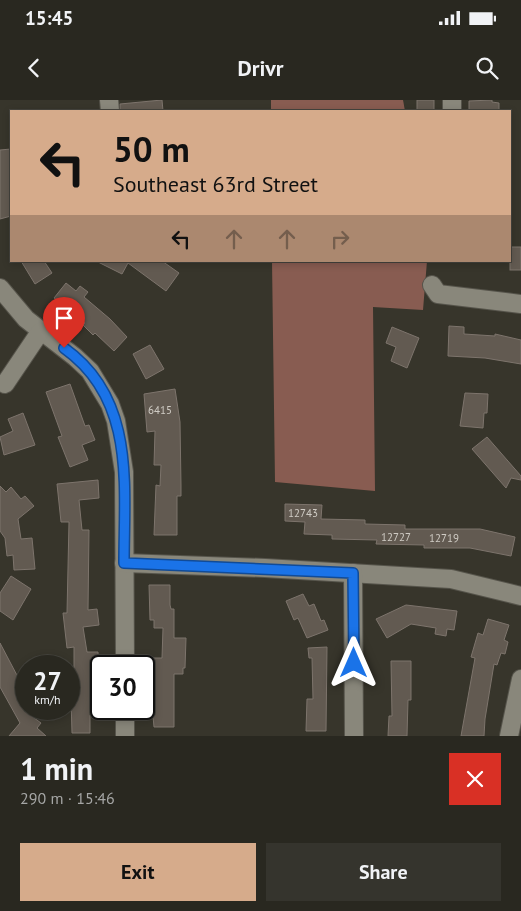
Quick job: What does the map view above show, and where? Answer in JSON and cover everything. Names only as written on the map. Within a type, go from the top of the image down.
[{"type":"street","points":[[432,285],[435,292],[444,296],[521,304]]},
{"type":"street","points":[[0,288],[26,319],[40,332],[75,357],[90,371],[110,404],[120,438],[124,472],[125,655]]},
{"type":"street","points":[[4,384],[40,332]]},
{"type":"street","points":[[124,563],[450,579],[521,596]]},
{"type":"street","points":[[353,573],[354,736]]},
{"type":"street","points":[[509,736],[521,679]]},
{"type":"street","points":[[125,720],[125,736]]},
{"type":"shaded area","points":[[271,100],[403,100],[405,110],[271,110]]},
{"type":"shaded area","points":[[272,262],[427,262],[423,310],[373,307],[375,491],[275,482]]},
{"type":"building","points":[[162,100],[163,110],[120,110],[120,104]]},
{"type":"building","points":[[417,100],[434,100],[434,110],[417,110]]},
{"type":"building","points":[[492,100],[492,102],[499,103],[499,110],[469,110],[469,101]]},
{"type":"building","points":[[10,149],[10,216],[0,219],[0,150]]},
{"type":"building","points":[[511,247],[521,247],[521,270],[510,270]]},
{"type":"building","points":[[22,262],[45,262],[52,273],[35,284]]},
{"type":"building","points":[[98,262],[163,262],[179,273],[166,291],[128,263],[122,274]]},
{"type":"building","points":[[66,283],[76,291],[80,286],[88,292],[84,297],[110,319],[127,337],[114,351],[95,333],[93,335],[83,325],[85,323],[54,298]]},
{"type":"building","points":[[449,326],[464,327],[464,334],[495,336],[495,334],[521,340],[521,364],[485,358],[448,356]]},
{"type":"building","points":[[392,327],[419,338],[407,368],[391,361],[396,347],[386,343]]},
{"type":"building","points":[[150,345],[164,369],[146,379],[133,354]]},
{"type":"building","points":[[70,384],[85,426],[89,425],[95,440],[82,445],[88,460],[70,467],[58,437],[62,436],[46,392]]},
{"type":"building","points":[[175,389],[180,422],[181,486],[181,496],[177,496],[177,535],[154,535],[156,485],[160,486],[161,465],[154,465],[155,431],[147,432],[144,394]]},
{"type":"building","points":[[465,393],[488,394],[487,413],[484,413],[483,428],[460,426]]},
{"type":"building","points":[[23,413],[35,445],[4,455],[0,437],[13,431],[8,419]]},
{"type":"building","points":[[487,437],[521,476],[521,480],[511,478],[506,488],[472,449]]},
{"type":"building","points":[[98,480],[99,498],[79,500],[82,530],[89,530],[88,610],[97,609],[99,625],[83,627],[87,652],[98,652],[98,655],[90,655],[90,733],[72,733],[72,720],[80,720],[80,655],[74,655],[74,647],[67,648],[63,613],[67,613],[69,522],[61,522],[57,484]]},
{"type":"building","points":[[0,486],[6,492],[11,487],[21,499],[25,496],[34,506],[18,519],[21,539],[32,538],[35,569],[14,570],[13,555],[7,556],[5,538],[0,531]]},
{"type":"building","points":[[285,504],[322,505],[321,519],[365,520],[365,524],[405,525],[405,529],[480,529],[515,537],[511,556],[470,548],[424,548],[424,545],[376,544],[377,540],[332,539],[332,535],[304,534],[305,522],[285,521]]},
{"type":"building","points":[[11,576],[31,589],[13,620],[0,611],[0,593]]},
{"type":"building","points":[[149,585],[170,585],[170,605],[171,609],[174,609],[174,638],[186,638],[183,674],[174,674],[174,727],[154,727],[155,658],[162,658],[163,628],[154,628],[154,620],[150,620]]},
{"type":"building","points":[[303,594],[309,606],[314,604],[321,621],[324,620],[328,630],[307,638],[298,618],[294,620],[286,601]]},
{"type":"building","points":[[406,605],[457,611],[454,630],[447,629],[446,636],[435,634],[436,628],[411,624],[387,638],[376,619]]},
{"type":"building","points":[[488,619],[509,625],[504,640],[508,642],[505,654],[501,653],[497,665],[494,664],[484,736],[461,736],[475,658],[471,657],[478,633],[483,635]]},
{"type":"building","points":[[0,643],[15,672],[15,714],[0,687]]},
{"type":"building","points":[[327,647],[326,731],[306,731],[307,699],[313,699],[312,658],[309,658],[308,648]]},
{"type":"building","points":[[391,661],[411,661],[411,700],[408,700],[407,736],[388,736],[389,716],[392,716]]},
{"type":"building","points":[[18,720],[37,720],[41,723],[37,728],[46,736],[9,736],[20,723]]},
{"type":"route","points":[[64,348],[90,371],[102,388],[116,421],[122,447],[124,472],[124,563],[353,573],[354,663]]}]
